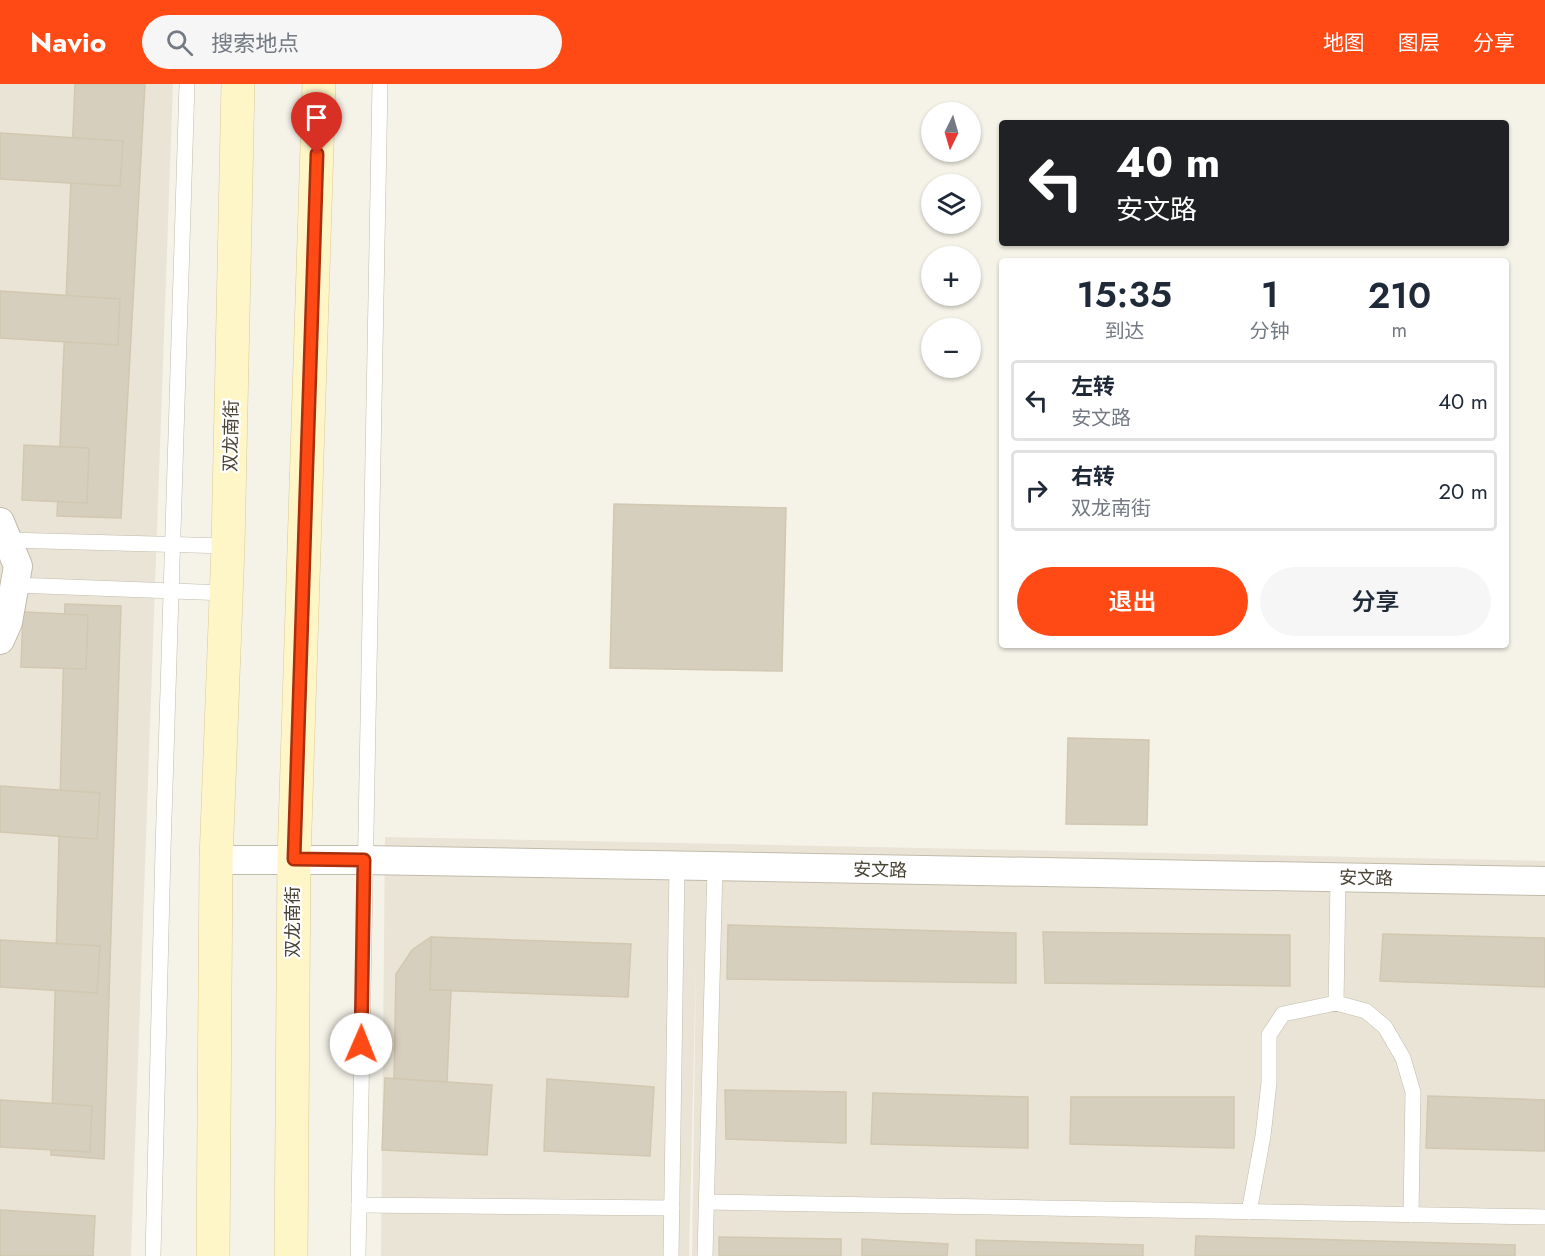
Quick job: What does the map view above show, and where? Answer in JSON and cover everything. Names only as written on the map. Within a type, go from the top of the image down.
[{"type":"main road","name":"双龙南街","points":[[213,1256],[216,860],[228,546],[238,84]]},
{"type":"main road","name":"双龙南街","points":[[291,1256],[294,859],[319,84]]},
{"type":"street","points":[[0,640],[8,622],[18,566],[4,531]]},
{"type":"street","name":"安文路","points":[[216,860],[364,860],[1545,881]]},
{"type":"lane","points":[[153,1256],[188,84]]},
{"type":"lane","points":[[358,1256],[380,84]]},
{"type":"lane","points":[[4,531],[173,545],[228,546]]},
{"type":"lane","points":[[15,585],[226,593]]},
{"type":"lane","points":[[671,1256],[677,866]]},
{"type":"lane","points":[[705,1256],[715,867]]},
{"type":"lane","points":[[1336,1002],[1338,878]]},
{"type":"lane","points":[[1249,1212],[1263,1136],[1269,1083],[1269,1035],[1282,1014],[1336,1002],[1366,1011],[1385,1027],[1403,1058],[1413,1092],[1411,1215]]},
{"type":"lane","points":[[707,1202],[1545,1217]]},
{"type":"lane","points":[[358,1205],[672,1208]]},
{"type":"shaded area","points":[[0,84],[173,84],[131,1256],[0,1256]]},
{"type":"shaded area","points":[[385,837],[1545,861],[1545,1256],[692,1256],[696,965],[689,1256],[381,1256]]},
{"type":"building","points":[[75,84],[145,84],[121,518],[57,516]]},
{"type":"building","points":[[0,133],[123,141],[120,186],[0,179]]},
{"type":"building","points":[[0,291],[120,299],[118,345],[0,338]]},
{"type":"building","points":[[24,445],[89,448],[87,503],[22,500]]},
{"type":"building","points":[[614,504],[786,508],[782,671],[610,668]]},
{"type":"building","points":[[65,604],[121,606],[104,1159],[51,1155]]},
{"type":"building","points":[[23,612],[88,615],[86,669],[21,667]]},
{"type":"building","points":[[1068,738],[1149,740],[1147,825],[1066,824]]},
{"type":"building","points":[[0,786],[100,793],[97,839],[0,832]]},
{"type":"building","points":[[728,925],[1016,933],[1016,983],[727,979]]},
{"type":"building","points":[[1043,932],[1290,935],[1290,986],[1045,983]]},
{"type":"building","points":[[1383,934],[1545,938],[1545,987],[1380,981]]},
{"type":"building","points":[[431,937],[631,944],[628,997],[430,990]]},
{"type":"building","points":[[431,937],[430,990],[451,990],[447,1082],[394,1079],[396,974],[412,950]]},
{"type":"building","points":[[0,940],[100,946],[97,993],[0,987]]},
{"type":"building","points":[[385,1078],[492,1085],[487,1155],[382,1150]]},
{"type":"building","points":[[547,1079],[654,1087],[650,1156],[544,1151]]},
{"type":"building","points":[[725,1090],[846,1092],[846,1143],[726,1139]]},
{"type":"building","points":[[873,1093],[1028,1097],[1028,1148],[871,1144]]},
{"type":"building","points":[[1428,1096],[1545,1100],[1545,1151],[1426,1148]]},
{"type":"building","points":[[1071,1097],[1234,1097],[1234,1148],[1070,1144]]},
{"type":"building","points":[[0,1100],[92,1106],[90,1152],[0,1147]]},
{"type":"building","points":[[0,1210],[95,1216],[93,1256],[0,1256]]},
{"type":"building","points":[[1196,1236],[1515,1245],[1515,1256],[1195,1256]]},
{"type":"building","points":[[719,1237],[841,1239],[841,1256],[719,1256]]},
{"type":"building","points":[[862,1239],[948,1244],[947,1256],[862,1256]]},
{"type":"building","points":[[976,1240],[1143,1245],[1143,1256],[976,1256]]},
{"type":"route","points":[[317,154],[294,859],[364,860],[361,1044]]}]
